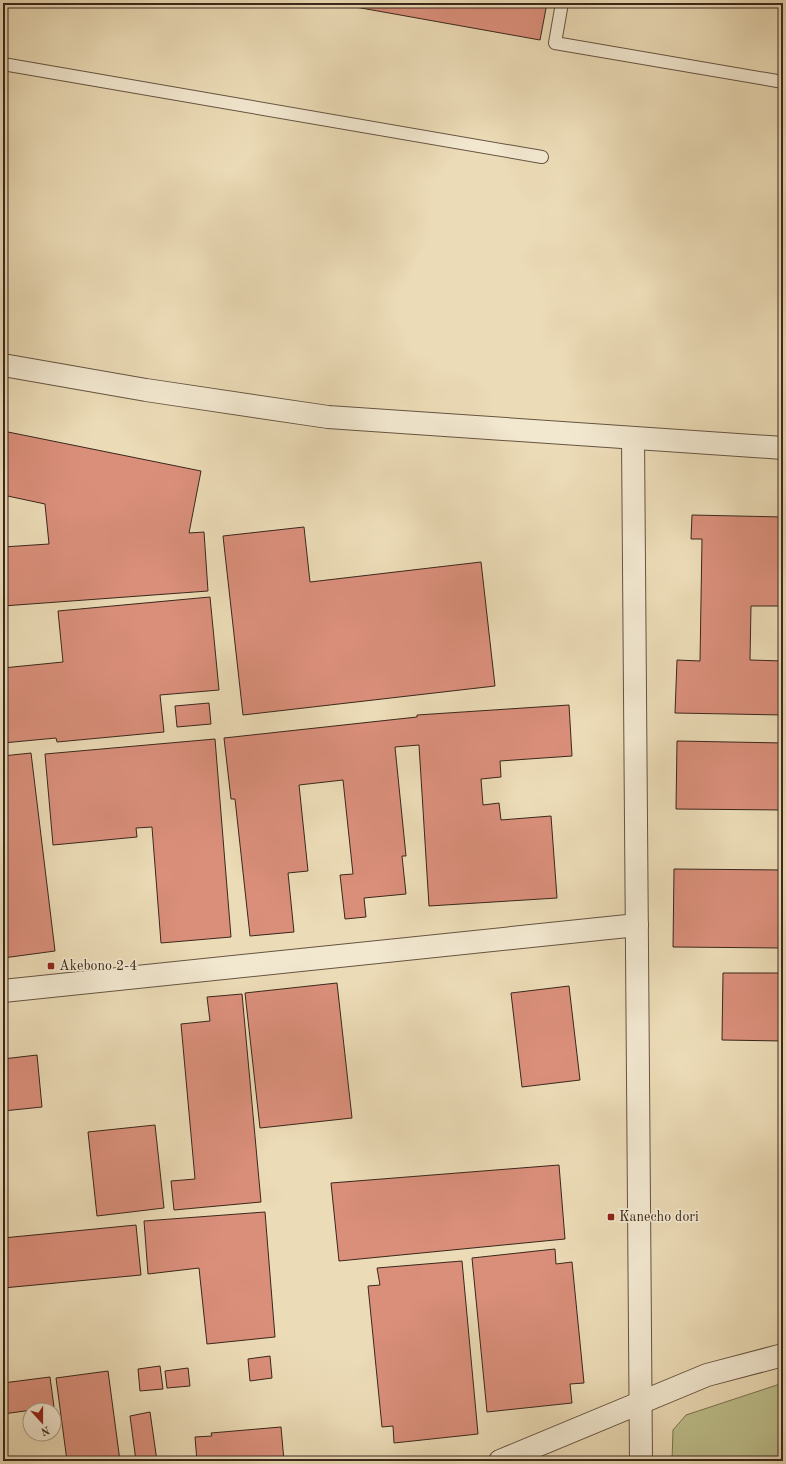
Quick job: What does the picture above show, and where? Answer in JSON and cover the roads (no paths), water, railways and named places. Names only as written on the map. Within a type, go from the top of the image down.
[{"type":"street","points":[[3,365],[146,390],[328,418],[783,448]]},
{"type":"street","points":[[633,438],[641,1461]]},
{"type":"street","points":[[3,991],[637,925]]},
{"type":"street","points":[[500,1461],[707,1375],[783,1355]]},
{"type":"lane","points":[[562,3],[555,43],[783,82]]},
{"type":"lane","points":[[3,64],[542,156]]},
{"type":"place","name":"Akebono 2-4","points":[[51,966]]},
{"type":"place","name":"Kanecho dori","points":[[611,1217]]}]
